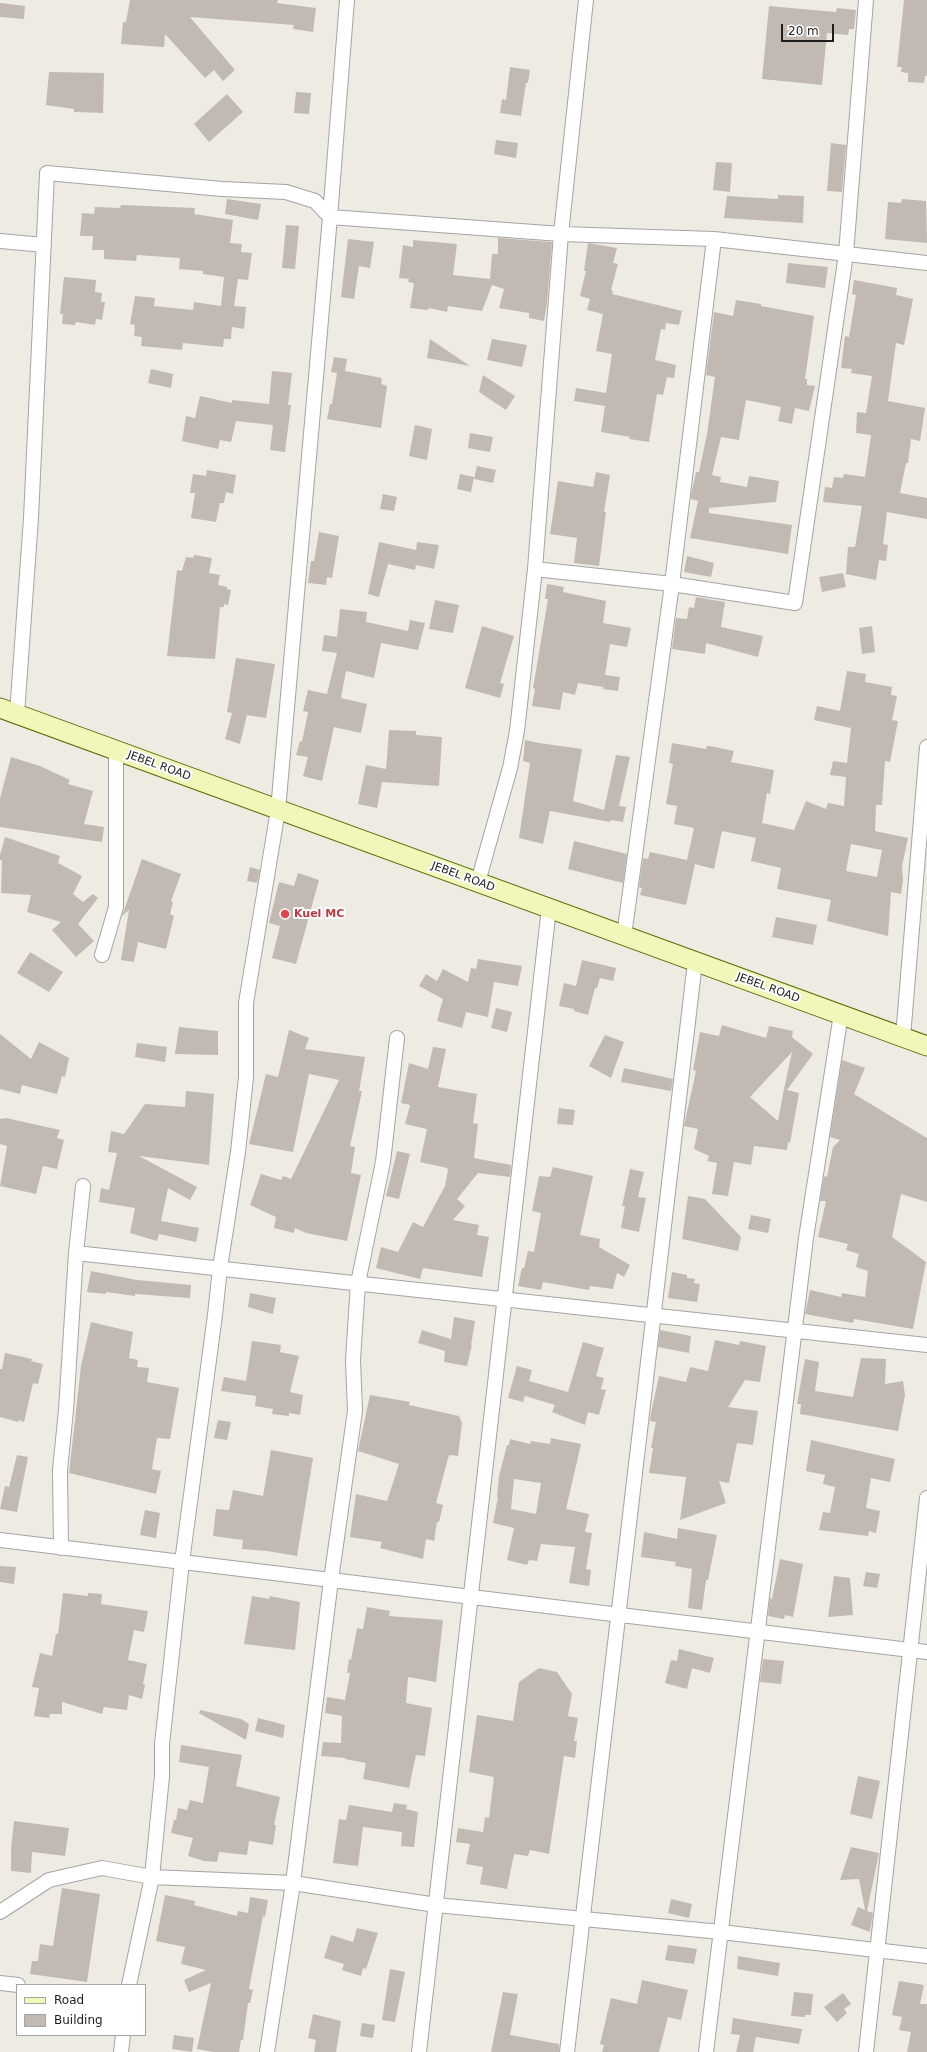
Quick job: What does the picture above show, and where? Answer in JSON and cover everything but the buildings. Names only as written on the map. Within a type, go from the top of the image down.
[{"type":"main road","name":"JEBEL ROAD","points":[[4,711],[116,750],[927,1046]]},
{"type":"street","points":[[129,1984],[152,1877],[162,1776],[162,1744],[182,1562],[220,1268],[238,1152],[246,1077],[246,1003],[278,810],[330,216],[347,0]]},
{"type":"street","points":[[478,882],[510,768],[518,731],[535,569],[562,234],[586,0]]},
{"type":"street","points":[[535,569],[672,584],[795,603],[846,254],[866,0]]},
{"type":"street","points":[[4,711],[31,518],[47,173],[222,189],[286,192],[315,201],[330,216],[562,234],[714,239],[927,263]]},
{"type":"street","points":[[624,936],[672,584],[714,239]]},
{"type":"street","points":[[0,241],[44,245]]},
{"type":"street","points":[[903,1037],[927,747]]},
{"type":"street","points":[[102,955],[116,907],[116,750]]},
{"type":"street","points":[[418,2052],[549,908]]},
{"type":"street","points":[[567,2052],[695,962]]},
{"type":"street","points":[[706,2052],[806,1238],[841,1014]]},
{"type":"street","points":[[267,2052],[293,1883],[331,1580],[355,1411],[353,1360],[358,1283],[383,1162],[397,1038]]},
{"type":"street","points":[[61,1548],[60,1470],[66,1410],[76,1253],[83,1186]]},
{"type":"street","points":[[76,1253],[927,1345]]},
{"type":"street","points":[[866,2052],[927,1498]]},
{"type":"street","points":[[0,1540],[927,1652]]},
{"type":"street","points":[[0,1912],[49,1880],[102,1868],[152,1877],[293,1883],[436,1905],[721,1932],[927,1956]]},
{"type":"street","points":[[0,1983],[16,1985]]},
{"type":"street","points":[[121,2052],[123,2036]]},
{"type":"place","name":"Kuel MC","points":[[285,914]]}]
